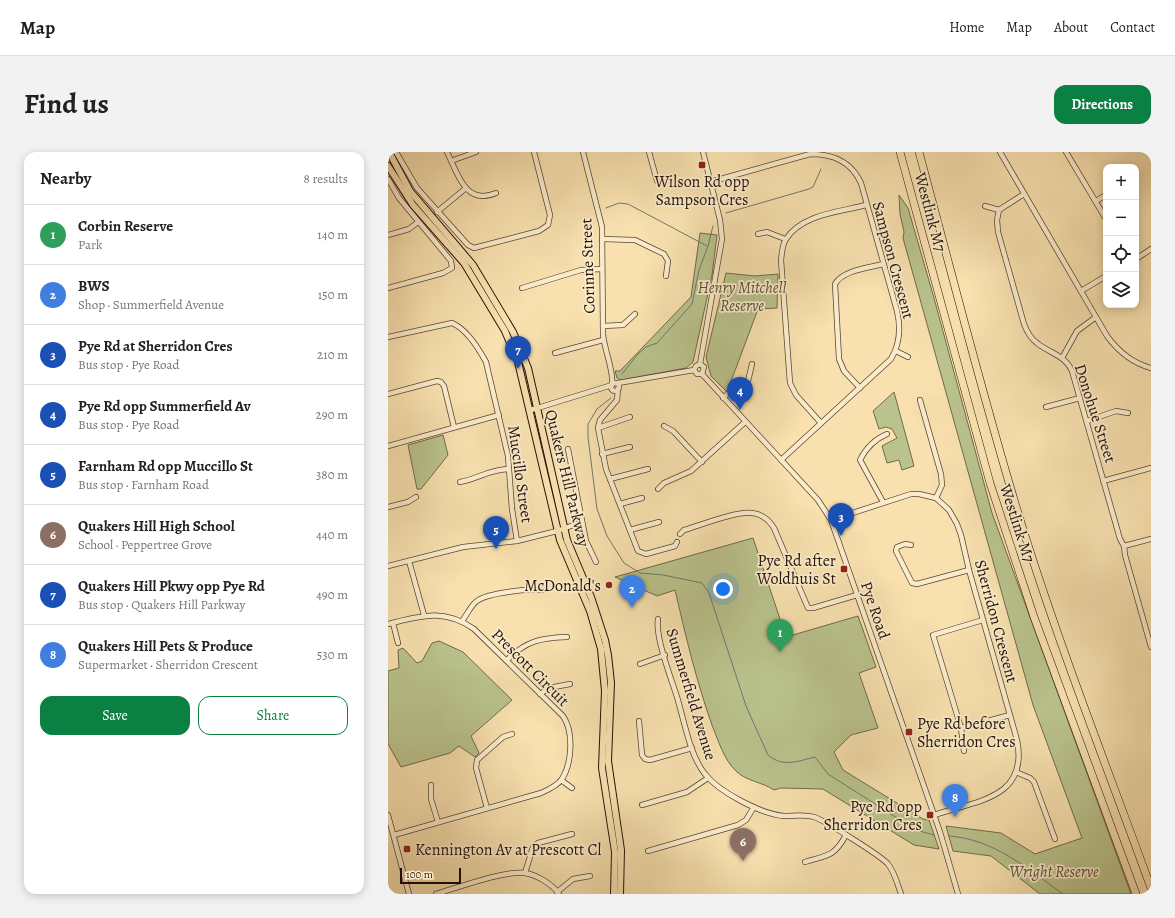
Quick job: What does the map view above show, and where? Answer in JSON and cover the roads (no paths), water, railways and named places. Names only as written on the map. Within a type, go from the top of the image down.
[{"type":"highway","name":"Westlink M7","points":[[900,152],[990,483],[1034,617],[1136,894]]},
{"type":"highway","name":"Westlink M7","points":[[919,152],[995,434],[1022,527],[1063,651],[1151,888]]},
{"type":"main road","name":"Quakers Hill Parkway","points":[[389,152],[410,191],[468,257],[507,322],[526,362],[557,531],[566,556],[590,611],[602,654],[605,691],[602,768],[615,852],[614,894]]},
{"type":"main road","name":"Quakers Hill Parkway","points":[[388,166],[412,205],[464,263],[497,318],[518,362],[534,409],[564,529],[571,552],[598,617],[608,655],[611,701],[608,761],[621,850],[620,894]]},
{"type":"street","points":[[396,152],[414,184],[437,212],[468,245],[474,248],[539,231],[548,225],[550,215],[534,152]]},
{"type":"street","points":[[447,152],[466,188],[478,197],[486,197],[496,193]]},
{"type":"street","points":[[451,161],[476,152]]},
{"type":"street","name":"Corinne Street","points":[[583,152],[600,217],[602,239],[603,340],[615,387]]},
{"type":"street","points":[[649,152],[657,181]]},
{"type":"street","points":[[534,409],[629,382],[694,370],[696,366],[700,364],[722,240],[720,220],[703,152]]},
{"type":"street","points":[[710,182],[810,154],[825,154],[836,157],[839,152]]},
{"type":"street","points":[[1000,152],[1107,336],[1119,350],[1135,362],[1151,368]]},
{"type":"street","points":[[1066,152],[1103,214]]},
{"type":"street","name":"Sampson Crescent","points":[[781,460],[884,367],[896,351],[900,330],[899,320],[858,177],[836,157]]},
{"type":"street","points":[[388,179],[398,198],[451,261],[452,268],[443,273],[388,288]]},
{"type":"street","points":[[437,212],[466,188]]},
{"type":"street","points":[[985,206],[999,210],[1024,194]]},
{"type":"street","points":[[1096,201],[1103,197]]},
{"type":"street","points":[[821,423],[796,395],[790,383],[782,260],[785,240],[805,221],[866,205]]},
{"type":"street","name":"Donohue Street","points":[[999,210],[997,220],[998,232],[1024,324],[1029,336],[1037,344],[1062,358],[1072,370],[1120,540],[1124,546],[1125,555],[1151,647]]},
{"type":"street","points":[[388,235],[409,229],[418,222]]},
{"type":"street","points":[[758,234],[767,232],[785,240]]},
{"type":"street","points":[[602,239],[635,240],[664,254],[668,261],[666,276]]},
{"type":"street","points":[[1139,257],[1151,249]]},
{"type":"street","points":[[860,388],[844,371],[839,359],[835,284],[837,279],[848,274],[883,264]]},
{"type":"street","points":[[522,288],[581,270],[602,269]]},
{"type":"street","points":[[1081,291],[1103,278]]},
{"type":"street","points":[[602,326],[623,325],[635,314]]},
{"type":"street","points":[[1062,358],[1077,331],[1096,317]]},
{"type":"street","name":"Muccillo Street","points":[[388,337],[452,323],[459,328],[481,352],[486,362],[499,415],[509,469],[512,509],[517,541]]},
{"type":"street","points":[[555,353],[603,340]]},
{"type":"street","points":[[896,351],[908,358]]},
{"type":"street","points":[[694,370],[697,374],[702,374],[704,367],[700,364]]},
{"type":"street","points":[[723,398],[740,382],[748,381],[752,364]]},
{"type":"street","name":"Pye Road","points":[[702,374],[822,505],[831,520],[934,815],[958,894]]},
{"type":"street","points":[[388,394],[436,381],[441,382],[444,386],[454,427]]},
{"type":"street","points":[[615,387],[617,400],[600,420],[598,428],[602,454],[610,479],[638,551],[646,554],[675,546],[677,542]]},
{"type":"street","points":[[1046,407],[1080,398]]},
{"type":"street","points":[[831,520],[882,502],[911,494],[919,494],[936,498],[942,485],[942,474],[920,400]]},
{"type":"street","points":[[1087,421],[1116,411],[1128,413]]},
{"type":"street","points":[[388,446],[499,415]]},
{"type":"street","points":[[598,428],[630,417]]},
{"type":"street","points":[[658,489],[664,483],[691,471],[745,422]]},
{"type":"street","points":[[664,426],[673,431],[702,462]]},
{"type":"street","points":[[882,502],[860,460],[864,451],[880,437],[887,434]]},
{"type":"street","points":[[602,454],[630,447]]},
{"type":"street","points":[[568,449],[586,539],[596,562]]},
{"type":"street","points":[[1103,481],[1151,468]]},
{"type":"street","points":[[460,482],[496,469],[509,469]]},
{"type":"street","points":[[610,479],[648,469]]},
{"type":"street","points":[[388,507],[408,502],[416,497]]},
{"type":"street","points":[[620,504],[642,498]]},
{"type":"street","name":"Sherridon Crescent","points":[[934,815],[995,796],[1005,788],[1016,772],[1019,756],[1019,749],[969,570],[958,524],[949,510],[936,498]]},
{"type":"street","points":[[680,534],[684,530],[740,514],[752,513],[763,516],[774,528],[807,610],[857,595]]},
{"type":"street","points":[[630,530],[659,522]]},
{"type":"street","points":[[388,566],[463,547],[517,541],[583,523]]},
{"type":"street","points":[[1124,546],[1151,539]]},
{"type":"street","points":[[911,545],[900,545],[896,547],[896,551],[912,583],[917,584],[969,570]]},
{"type":"street","points":[[409,561],[424,615]]},
{"type":"street","points":[[462,621],[474,604],[482,598],[529,589],[544,590]]},
{"type":"street","name":"Prescott Circuit","points":[[390,623],[424,615],[446,615],[462,621],[474,629],[563,716],[569,728],[569,758],[561,780]]},
{"type":"street","name":"Summerfield Avenue","points":[[658,619],[658,630],[692,748],[699,766],[708,778],[717,786],[754,806],[781,815],[816,817],[846,835],[886,862],[895,876],[901,894]]},
{"type":"street","points":[[964,751],[960,728],[933,635],[983,620]]},
{"type":"street","points":[[390,623],[398,643]]},
{"type":"street","points":[[507,660],[518,649],[526,644],[547,638],[567,637]]},
{"type":"street","points":[[640,664],[665,655]]},
{"type":"street","points":[[540,694],[549,688],[570,684]]},
{"type":"street","points":[[960,728],[1010,715]]},
{"type":"street","points":[[639,721],[642,755],[646,760],[692,748]]},
{"type":"street","points":[[487,808],[476,768],[477,760],[503,737],[512,734]]},
{"type":"street","points":[[1016,772],[1030,778],[1034,782],[1056,839]]},
{"type":"street","points":[[642,804],[687,792],[708,778]]},
{"type":"street","points":[[394,835],[546,791],[561,780],[572,788]]},
{"type":"street","points":[[430,785],[431,799],[438,822]]},
{"type":"street","points":[[648,851],[738,825],[748,818],[754,806]]},
{"type":"street","points":[[388,815],[409,894]]},
{"type":"street","points":[[525,873],[531,849],[534,845],[572,834]]},
{"type":"street","points":[[805,862],[833,854],[838,850],[846,835]]},
{"type":"street","points":[[436,894],[501,876],[525,873],[547,883],[558,893],[573,879],[590,876]]},
{"type":"street","points":[[457,888],[458,894]]},
{"type":"waterway","points":[[726,213],[809,189],[813,187],[821,169]]},
{"type":"waterway","points":[[606,208],[619,203],[628,204],[707,246]]},
{"type":"waterway","points":[[622,374],[637,355],[646,347],[657,343],[692,304],[699,270],[708,246],[713,226]]},
{"type":"waterway","points":[[611,398],[597,409],[588,424],[588,437],[597,509],[607,536],[624,563],[640,573],[663,575],[702,583],[709,593],[746,706],[768,755],[774,759],[785,762],[797,762],[815,757],[828,774],[916,830],[934,835]]},
{"type":"waterway","points":[[949,836],[965,838],[996,849],[1023,865],[1063,894]]},
{"type":"place","name":"Wilson Rd opp Sampson Cres","points":[[702,165]]},
{"type":"place","name":"Quakers Hill Pkwy opp Pye Rd","points":[[518,369]]},
{"type":"place","name":"Pye Rd opp Summerfield Av","points":[[740,410]]},
{"type":"place","name":"Pye Rd at Sherridon Cres","points":[[841,536]]},
{"type":"place","name":"Farnham Rd opp Muccillo St","points":[[496,549]]},
{"type":"place","name":"Pye Rd after Woldhuis St","points":[[844,569]]},
{"type":"place","name":"McDonald's","points":[[609,585]]},
{"type":"place","name":"BWS","points":[[632,608]]},
{"type":"place","name":"Corbin Reserve","points":[[780,652]]},
{"type":"place","name":"Pye Rd before Sherridon Cres","points":[[909,732]]},
{"type":"place","name":"Pye Rd opp Sherridon Cres","points":[[930,815]]},
{"type":"place","name":"Quakers Hill Pets & Produce","points":[[955,817]]},
{"type":"place","name":"Kennington Av at Prescott Cl","points":[[407,849]]},
{"type":"place","name":"Quakers Hill High School","points":[[743,861]]},
{"type":"park label","name":"Henry Mitchell Reserve","points":[[742,296]]},
{"type":"park label","name":"Wright Reserve","points":[[1054,871]]}]
